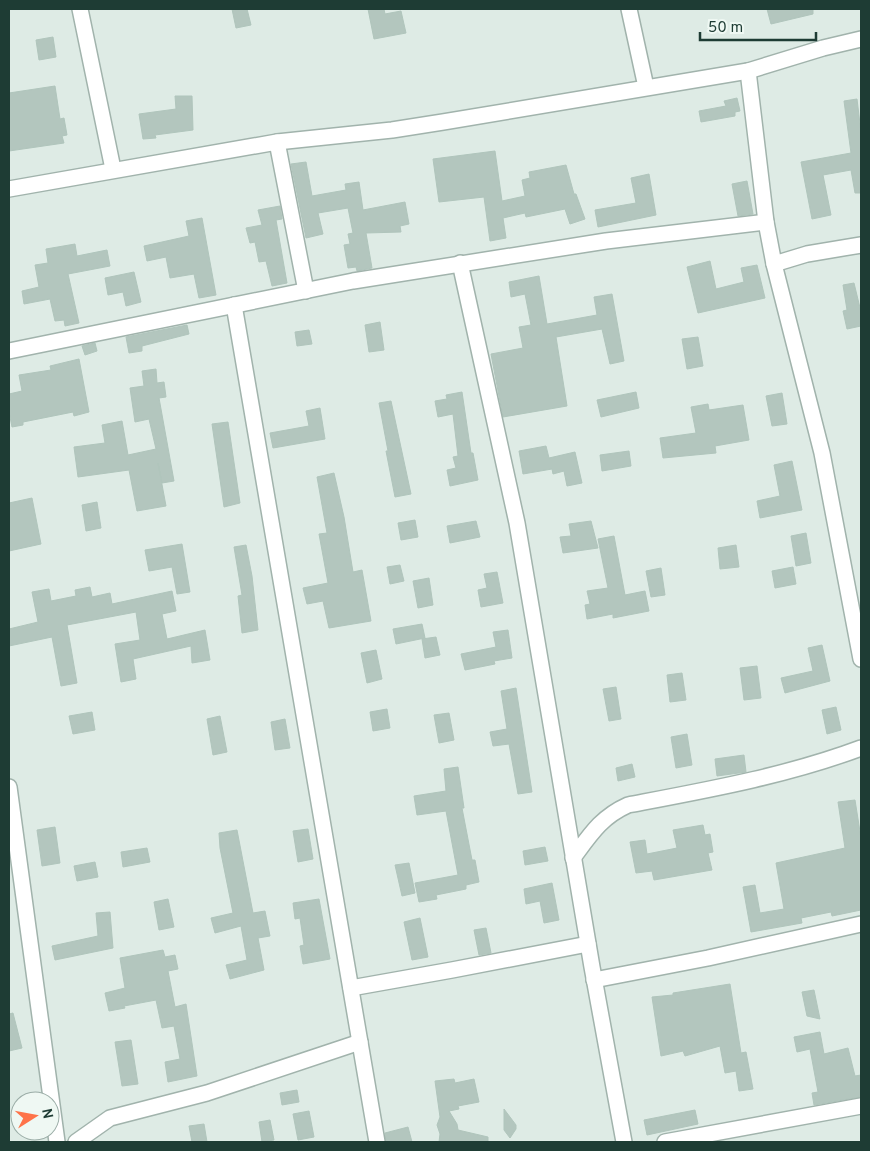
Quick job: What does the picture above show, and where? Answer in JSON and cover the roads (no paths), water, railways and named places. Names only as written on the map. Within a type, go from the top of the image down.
[{"type":"street","points":[[80,9],[113,169]]},
{"type":"street","points":[[629,9],[646,87]]},
{"type":"street","points":[[9,189],[113,169],[277,142],[417,126],[748,70],[861,39]]},
{"type":"street","points":[[748,70],[766,222],[774,264],[822,453],[861,660]]},
{"type":"street","points":[[277,142],[306,291]]},
{"type":"street","points":[[9,351],[354,281],[460,263],[606,242],[766,222]]},
{"type":"street","points":[[774,264],[807,254],[861,245]]},
{"type":"street","points":[[460,263],[517,523],[594,980],[624,1142]]},
{"type":"street","points":[[234,304],[377,1142]]},
{"type":"street","points":[[573,858],[602,821],[615,811],[628,805],[749,781],[826,762],[861,748]]},
{"type":"street","points":[[9,787],[57,1142]]},
{"type":"street","points":[[594,980],[708,958],[861,924]]},
{"type":"street","points":[[351,988],[588,944]]},
{"type":"street","points":[[76,1142],[110,1118],[207,1092],[360,1042]]},
{"type":"street","points":[[665,1142],[861,1106]]}]
